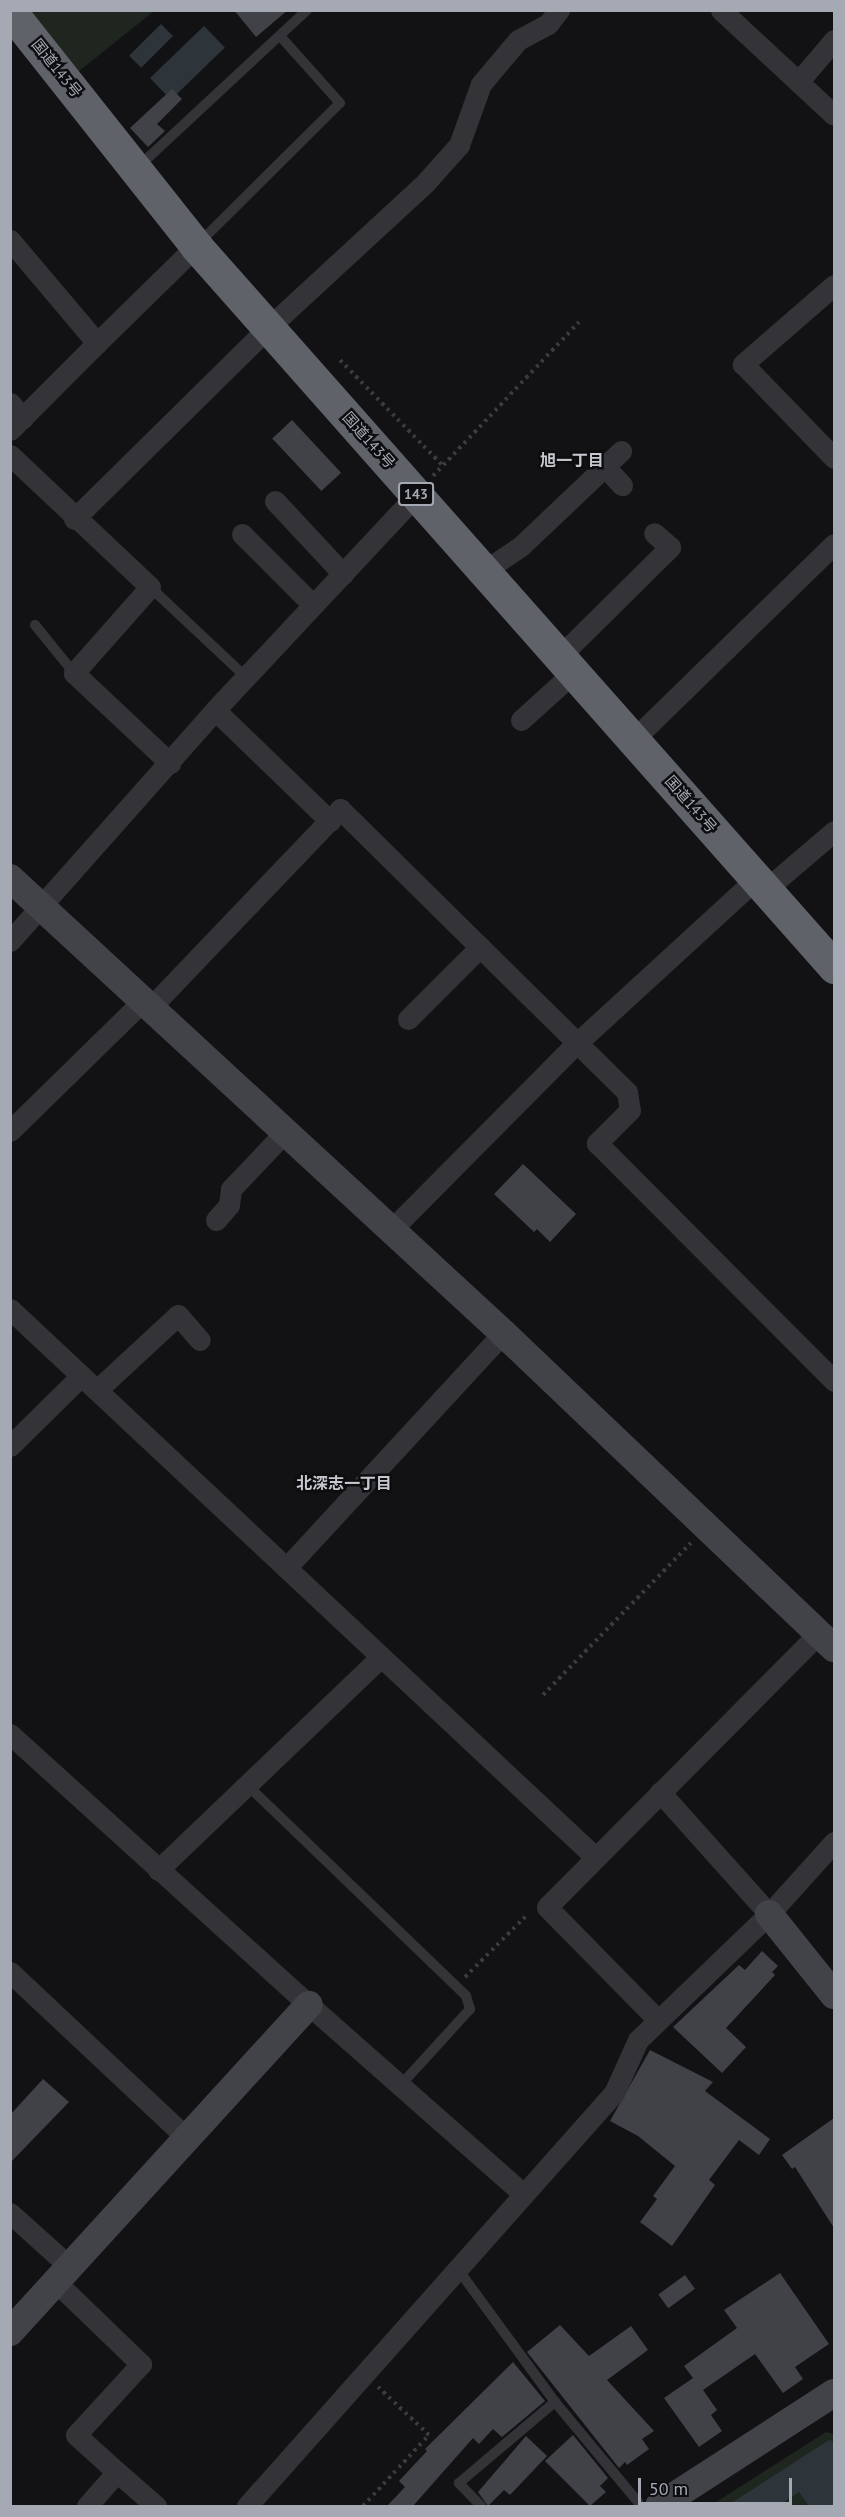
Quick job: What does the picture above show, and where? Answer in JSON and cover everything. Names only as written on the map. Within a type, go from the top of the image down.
[{"type":"highway","name":"国道143号","points":[[10,10],[137,168],[196,246],[834,967]]},
{"type":"street","points":[[74,519],[268,328],[426,182],[459,146],[481,84],[518,40],[548,24],[559,10]]},
{"type":"street","points":[[721,10],[834,115]]},
{"type":"street","points":[[799,81],[834,40]]},
{"type":"street","points":[[10,240],[97,343]]},
{"type":"street","points":[[15,417],[97,343],[196,246]]},
{"type":"street","points":[[834,285],[742,364],[834,458]]},
{"type":"street","points":[[484,571],[521,546],[621,451]]},
{"type":"street","points":[[10,455],[74,519],[150,588],[74,673],[170,763]]},
{"type":"street","points":[[604,467],[622,485]]},
{"type":"street","points":[[10,941],[215,710],[417,494]]},
{"type":"street","points":[[274,501],[343,574]]},
{"type":"street","points":[[521,720],[567,664],[675,544],[654,533]]},
{"type":"street","points":[[242,534],[313,605]]},
{"type":"street","points":[[634,739],[834,544]]},
{"type":"street","points":[[215,710],[330,820]]},
{"type":"street","points":[[10,1131],[147,1003],[340,809],[627,1092],[630,1110],[597,1143],[834,1381]]},
{"type":"street","points":[[391,1230],[577,1043],[761,885],[834,831]]},
{"type":"street","points":[[10,879],[503,1333],[705,1528],[827,1641],[660,1792],[594,1856],[547,1907],[658,2020]]},
{"type":"street","points":[[408,1019],[480,947]]},
{"type":"street","points":[[216,1220],[229,1205],[231,1190],[285,1132]]},
{"type":"street","points":[[10,1309],[288,1566],[381,1657],[594,1856]]},
{"type":"street","points":[[97,1390],[178,1315],[200,1340]]},
{"type":"street","points":[[288,1566],[503,1333]]},
{"type":"street","points":[[10,1446],[81,1376]]},
{"type":"street","points":[[158,1870],[245,1783],[381,1657]]},
{"type":"street","points":[[10,1734],[309,2006],[522,2193]]},
{"type":"street","points":[[660,1792],[770,1914],[834,1995]]},
{"type":"street","points":[[247,2506],[522,2193],[614,2093],[638,2040],[770,1914],[834,1842]]},
{"type":"street","points":[[10,1972],[189,2140]]},
{"type":"street","points":[[10,2332],[189,2140],[309,2006]]},
{"type":"street","points":[[10,2213],[141,2364],[76,2435],[156,2506]]},
{"type":"street","points":[[649,2504],[834,2393]]},
{"type":"street","points":[[87,2506],[117,2472]]},
{"type":"lane","points":[[137,168],[307,10]]},
{"type":"lane","points":[[196,246],[340,103],[280,36]]},
{"type":"lane","points":[[150,588],[246,677]]},
{"type":"lane","points":[[35,625],[74,673]]},
{"type":"lane","points":[[245,1783],[466,1996],[470,2009],[400,2086]]},
{"type":"lane","points":[[457,2268],[555,2402],[649,2504]]},
{"type":"lane","points":[[481,2506],[459,2483],[555,2402]]},
{"type":"path","points":[[417,494],[579,322]]},
{"type":"path","points":[[340,360],[442,465]]},
{"type":"path","points":[[543,1695],[705,1528]]},
{"type":"path","points":[[456,1986],[534,1908],[547,1907]]},
{"type":"path","points":[[363,2506],[429,2435],[365,2374]]},
{"type":"shaded area","points":[[30,11],[154,11],[78,72]]},
{"type":"shaded area","points":[[161,24],[173,36],[141,68],[129,56]]},
{"type":"shaded area","points":[[204,26],[225,48],[171,100],[150,78]]},
{"type":"shaded area","points":[[826,2432],[834,2434],[834,2506],[710,2506]]},
{"type":"shaded area","points":[[829,2440],[834,2442],[834,2506],[809,2506],[799,2492],[778,2506],[727,2506]]},
{"type":"building","points":[[234,10],[288,10],[256,37]]},
{"type":"building","points":[[172,89],[182,99],[157,124],[165,131],[148,147],[130,128]]},
{"type":"building","points":[[292,420],[341,473],[321,491],[272,438]]},
{"type":"building","points":[[523,1164],[576,1214],[550,1242],[537,1229],[534,1232],[494,1194]]},
{"type":"building","points":[[762,1951],[778,1966],[772,1972],[775,1975],[726,2028],[746,2047],[722,2073],[673,2027],[739,1965],[745,1970]]},
{"type":"building","points":[[650,2050],[713,2082],[705,2091],[770,2139],[759,2155],[739,2140],[709,2180],[715,2185],[672,2246],[640,2222],[657,2199],[653,2196],[675,2166],[638,2136],[610,2121]]},
{"type":"building","points":[[43,2079],[69,2102],[10,2163],[10,2115]]},
{"type":"building","points":[[834,2118],[834,2228],[795,2167],[792,2169],[782,2155]]},
{"type":"building","points":[[780,2273],[829,2344],[795,2367],[803,2379],[783,2393],[755,2354],[703,2390],[717,2410],[711,2415],[722,2431],[699,2447],[664,2398],[693,2378],[684,2366],[737,2328],[724,2310]]},
{"type":"building","points":[[685,2275],[695,2289],[668,2308],[658,2294]]},
{"type":"building","points":[[560,2325],[589,2356],[631,2326],[648,2350],[607,2380],[654,2431],[642,2439],[649,2449],[627,2465],[625,2462],[619,2468],[527,2352]]},
{"type":"building","points":[[513,2362],[545,2401],[502,2437],[493,2429],[479,2444],[473,2438],[413,2506],[387,2506],[405,2487],[399,2481],[427,2451],[425,2449]]},
{"type":"building","points":[[573,2435],[608,2478],[600,2486],[606,2492],[590,2506],[545,2461]]},
{"type":"building","points":[[526,2436],[547,2456],[510,2495],[504,2490],[488,2506],[478,2492]]},
{"type":"district","name":"旭一丁目","points":[[572,460]]},
{"type":"district","name":"北深志一丁目","points":[[344,1483]]}]
